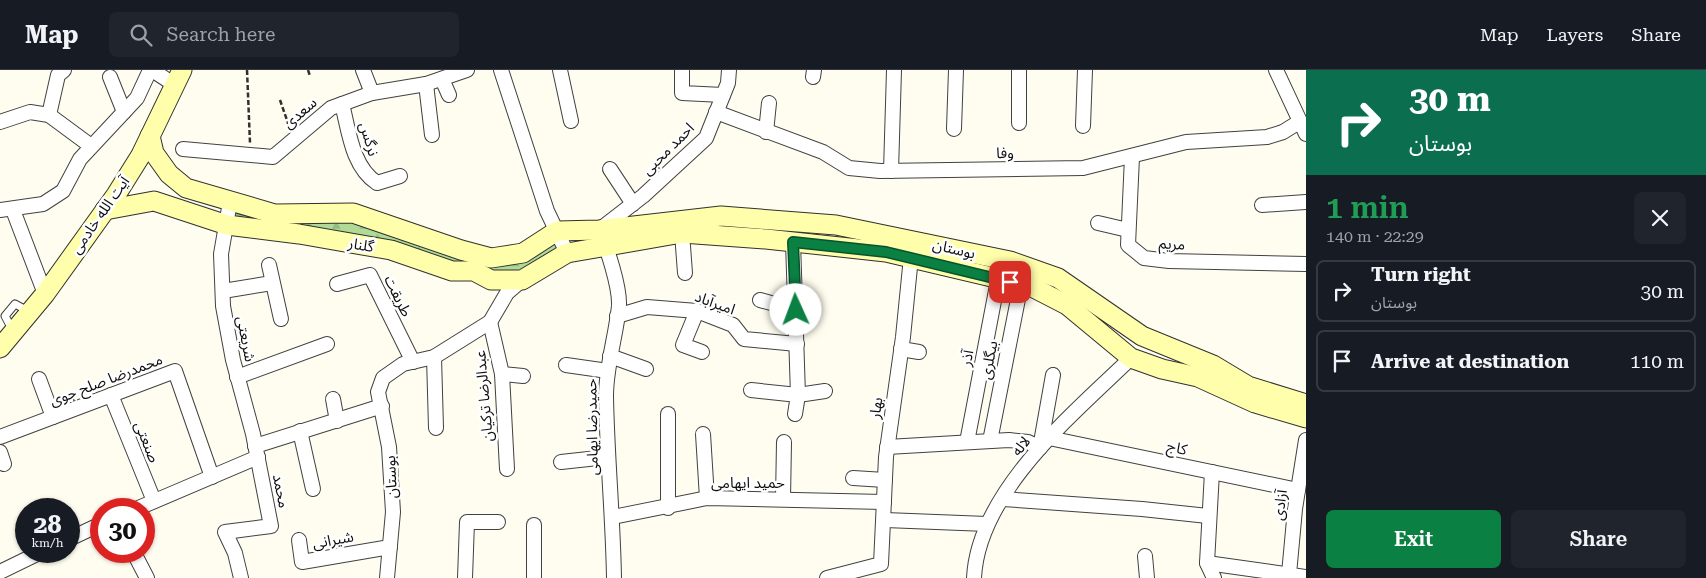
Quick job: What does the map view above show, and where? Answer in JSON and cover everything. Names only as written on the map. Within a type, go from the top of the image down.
[{"type":"street","points":[[49,115],[58,75],[64,70]]},
{"type":"street","points":[[45,294],[7,210],[43,204],[63,191],[80,159],[137,98],[151,70],[178,78]]},
{"type":"street","points":[[362,70],[372,93]]},
{"type":"street","name":"سعدی","points":[[183,150],[272,157],[331,108],[372,93],[426,84],[467,70]]},
{"type":"street","points":[[501,70],[547,211],[567,253]]},
{"type":"street","points":[[560,70],[571,121]]},
{"type":"street","points":[[682,70],[682,93],[724,95]]},
{"type":"street","name":"احمد محبی","points":[[599,230],[633,204],[706,138],[724,95],[730,70]]},
{"type":"street","points":[[891,171],[894,70]]},
{"type":"street","points":[[954,130],[956,70]]},
{"type":"street","points":[[1019,70],[1019,123]]},
{"type":"street","points":[[1082,126],[1085,70]]},
{"type":"street","points":[[1276,70],[1303,128]]},
{"type":"street","points":[[110,77],[124,112]]},
{"type":"street","name":"آیت الله خادمی","points":[[0,348],[45,294],[105,210],[141,155],[152,144],[178,78]]},
{"type":"street","points":[[442,79],[449,95]]},
{"type":"street","points":[[426,84],[432,135]]},
{"type":"street","points":[[766,132],[769,103]]},
{"type":"street","name":"نرگس","points":[[342,104],[357,160],[366,176],[376,183],[400,176]]},
{"type":"street","points":[[0,122],[30,112],[49,115],[91,146]]},
{"type":"street","name":"وفا","points":[[716,112],[823,152],[849,168],[891,171],[1083,168],[1186,142],[1267,137],[1303,128]]},
{"type":"street","name":"گلنار","points":[[152,144],[169,174],[186,188],[275,214],[352,213],[461,250],[491,258],[523,253],[557,231]]},
{"type":"street","name":"مریم","points":[[1132,157],[1128,245],[1144,258],[1169,261],[1306,264]]},
{"type":"street","points":[[610,169],[633,204]]},
{"type":"street","name":"گلنار","points":[[105,210],[154,201],[227,225],[299,234],[391,250],[452,271],[474,271],[491,280],[522,280]]},
{"type":"street","name":"شریعتی","points":[[230,202],[221,254],[225,315],[256,452]]},
{"type":"street","points":[[1262,205],[1306,202]]},
{"type":"street","name":"بوستان","points":[[599,230],[721,216],[836,225],[1010,261],[1058,278],[1142,336],[1213,365],[1248,386],[1306,404]]},
{"type":"street","points":[[1098,223],[1128,230]]},
{"type":"street","points":[[557,231],[599,230]]},
{"type":"street","name":"حمیدرضا ایهامی","points":[[599,230],[608,247],[619,304],[608,371],[606,457],[613,517],[614,578]]},
{"type":"street","points":[[682,233],[685,273]]},
{"type":"street","name":"بوستان","points":[[608,247],[682,233],[793,242],[886,252],[998,280],[1030,286],[1066,305],[1131,358],[1162,369],[1198,377],[1255,404],[1306,418]]},
{"type":"street","points":[[793,242],[798,395],[795,414]]},
{"type":"street","points":[[413,362],[434,357],[490,322],[507,293],[522,280],[567,253],[608,247]]},
{"type":"street","name":"بهار","points":[[827,578],[881,564],[885,520],[887,447],[901,349],[911,257]]},
{"type":"street","points":[[269,266],[281,319]]},
{"type":"street","name":"طریقت","points":[[337,284],[370,275],[413,362]]},
{"type":"street","name":"آذر","points":[[967,442],[998,280]]},
{"type":"street","points":[[223,291],[272,283]]},
{"type":"street","name":"بیگلری","points":[[990,441],[1021,284]]},
{"type":"street","points":[[760,300],[796,310]]},
{"type":"street","name":"امیرآباد","points":[[617,316],[647,307],[697,311],[733,325],[744,339],[797,344]]},
{"type":"street","points":[[697,311],[683,345],[702,352]]},
{"type":"street","name":"عبدالرضا ترکیان","points":[[490,322],[502,374],[506,468]]},
{"type":"street","points":[[238,377],[327,344]]},
{"type":"street","points":[[901,349],[919,352]]},
{"type":"street","points":[[610,356],[646,369]]},
{"type":"street","points":[[434,357],[436,428]]},
{"type":"street","name":"لاله","points":[[974,578],[980,540],[991,514],[1044,443],[1131,358]]},
{"type":"street","name":"بوستان","points":[[387,578],[393,512],[389,447],[378,392],[384,378],[403,364],[413,362]]},
{"type":"street","points":[[566,365],[608,371]]},
{"type":"street","name":"محمدرضا صلح جوی","points":[[0,437],[175,371],[212,477]]},
{"type":"street","points":[[502,374],[523,376]]},
{"type":"street","points":[[1044,443],[1053,375]]},
{"type":"street","points":[[39,379],[53,417]]},
{"type":"street","points":[[751,390],[798,395],[825,391]]},
{"type":"street","name":"صنعتی","points":[[110,395],[153,498]]},
{"type":"street","points":[[333,399],[337,421]]},
{"type":"street","points":[[155,501],[212,477],[256,452],[300,431],[382,406]]},
{"type":"street","points":[[668,414],[668,508]]},
{"type":"street","points":[[300,431],[313,489]]},
{"type":"street","points":[[703,434],[707,498]]},
{"type":"street","name":"آزادی","points":[[1289,574],[1298,490],[1306,440]]},
{"type":"street","name":"کاج","points":[[887,447],[990,441],[1044,443],[1212,472],[1298,490]]},
{"type":"street","points":[[783,499],[784,442]]},
{"type":"street","name":"محمد","points":[[241,578],[235,554],[225,532],[271,526],[256,452]]},
{"type":"street","points":[[561,462],[606,457]]},
{"type":"street","points":[[1212,472],[1208,516],[1207,563],[1214,578]]},
{"type":"street","points":[[853,478],[885,480]]},
{"type":"street","name":"حمید ایهامی","points":[[613,517],[668,508],[707,498],[884,502]]},
{"type":"street","points":[[1002,499],[1142,509],[1208,516]]},
{"type":"street","points":[[885,520],[987,524]]},
{"type":"street","points":[[465,578],[467,522],[498,522]]},
{"type":"street","points":[[534,525],[534,578]]},
{"type":"street","name":"شیرانی","points":[[299,540],[302,562],[390,547]]},
{"type":"street","points":[[1145,556],[1147,578]]},
{"type":"street","points":[[0,572],[18,563]]},
{"type":"street","points":[[139,563],[147,578]]},
{"type":"street","points":[[1207,563],[1306,577]]},
{"type":"path","points":[[247,70],[251,155]]},
{"type":"path","points":[[308,70],[310,76]]},
{"type":"path","points":[[280,100],[294,139]]},
{"type":"green space","points":[[236,208],[352,218],[491,263],[553,237],[559,248],[524,268],[500,275],[331,229],[273,226],[233,221]]},
{"type":"route","points":[[796,310],[793,242],[886,252],[1010,282]]}]
